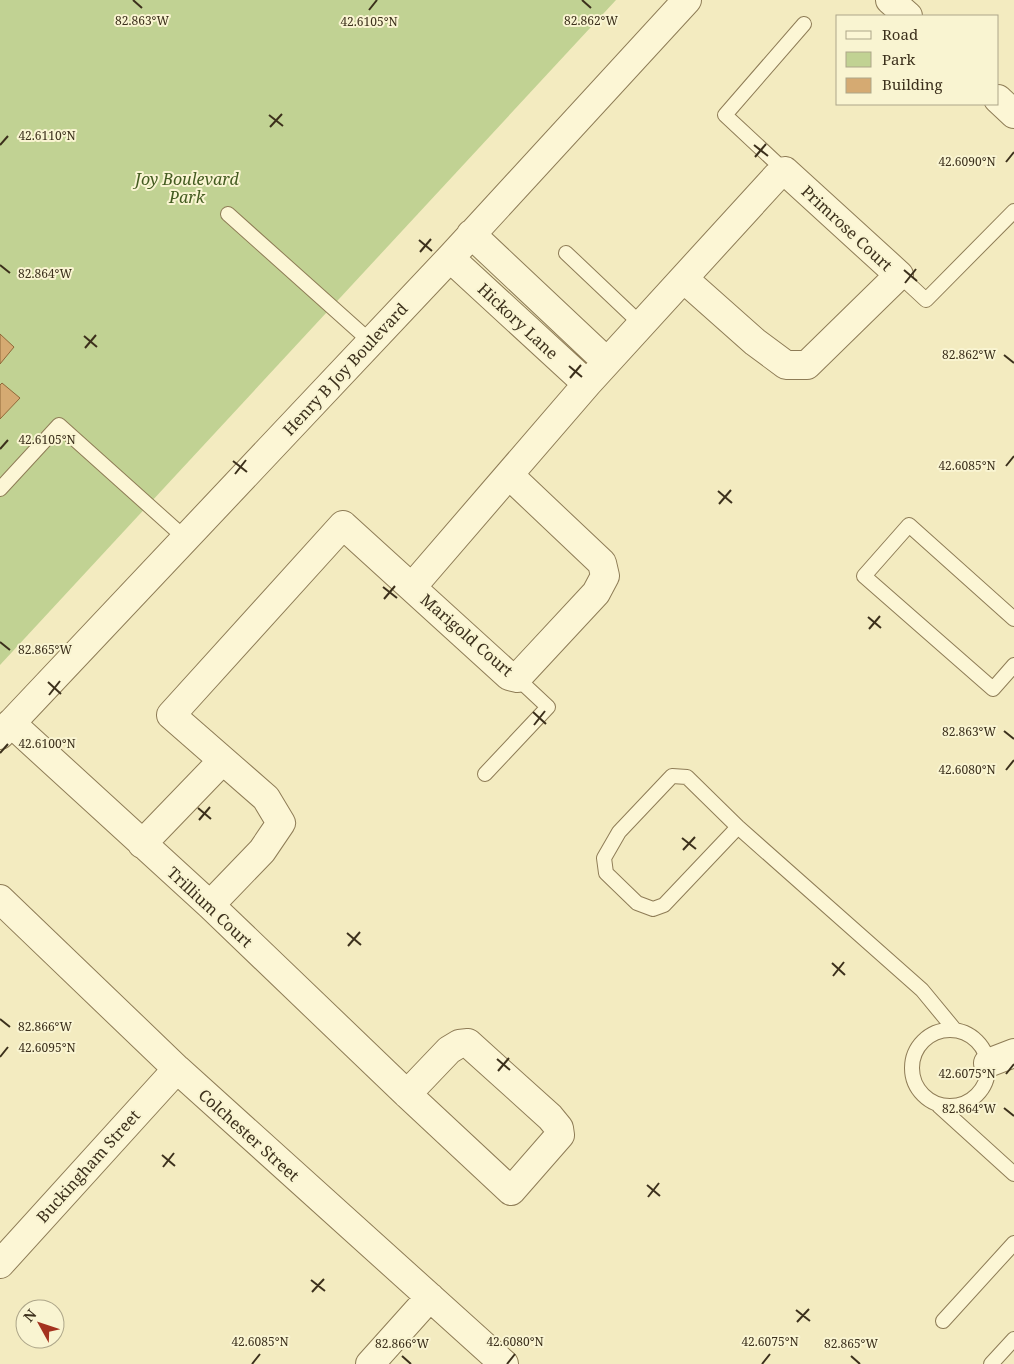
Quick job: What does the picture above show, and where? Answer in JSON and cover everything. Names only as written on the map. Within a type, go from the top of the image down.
[{"type":"street","name":"Henry B Joy Boulevard","points":[[6,729],[450,258],[687,0]]},
{"type":"street","points":[[890,0],[907,15]]},
{"type":"street","points":[[999,100],[1014,114]]},
{"type":"street","points":[[587,384],[776,177],[785,171]]},
{"type":"street","name":"Primrose Court","points":[[684,278],[755,342],[786,365],[807,365],[898,275],[785,171]]},
{"type":"street","name":"Hickory Lane","points":[[471,234],[607,362]]},
{"type":"street","name":"Hickory Lane","points":[[450,258],[587,384]]},
{"type":"street","name":"Marigold Court","points":[[412,586],[587,384]]},
{"type":"street","name":"Marigold Court","points":[[210,905],[262,851],[281,823],[266,798],[171,715],[343,525],[509,676],[517,678],[596,593],[605,576],[602,564],[508,475]]},
{"type":"street","name":"Trillium Court","points":[[6,729],[142,844],[210,905],[407,1094],[511,1191],[560,1135],[559,1128],[550,1117],[468,1043],[459,1044],[449,1050],[407,1094]]},
{"type":"street","points":[[142,844],[222,761]]},
{"type":"street","name":"Colchester Street","points":[[0,900],[177,1069],[504,1364]]},
{"type":"street","points":[[988,1064],[1014,1053]]},
{"type":"street","name":"Buckingham Street","points":[[0,1264],[177,1069]]},
{"type":"street","points":[[370,1364],[430,1298]]},
{"type":"lane","points":[[785,171],[725,115],[804,24]]},
{"type":"lane","points":[[898,275],[926,300],[1014,211]]},
{"type":"lane","points":[[228,214],[371,342]]},
{"type":"lane","points":[[566,253],[642,324]]},
{"type":"lane","points":[[0,489],[59,425],[186,538]]},
{"type":"lane","points":[[1014,619],[909,525],[864,576],[993,689],[1014,665]]},
{"type":"lane","points":[[485,774],[548,707],[517,678]]},
{"type":"lane","points":[[738,828],[664,905],[653,910],[637,903],[606,873],[604,858],[619,832],[672,776],[687,777],[738,828],[922,990],[955,1030]]},
{"type":"lane","points":[[940,1106],[952,1107],[965,1104],[975,1098],[983,1088],[988,1076],[985,1051],[977,1041],[967,1034],[955,1030],[942,1030],[930,1035],[921,1044],[914,1054],[913,1080],[919,1091],[928,1100],[940,1106],[1014,1174]]},
{"type":"lane","points":[[943,1321],[1014,1243]]},
{"type":"lane","points":[[991,1364],[1014,1339]]},
{"type":"green space","name":"Joy Boulevard Park","points":[[0,0],[616,0],[0,665]]},
{"type":"building","points":[[0,334],[14,347],[0,364]]},
{"type":"building","points":[[2,383],[20,398],[0,419],[0,385]]}]
